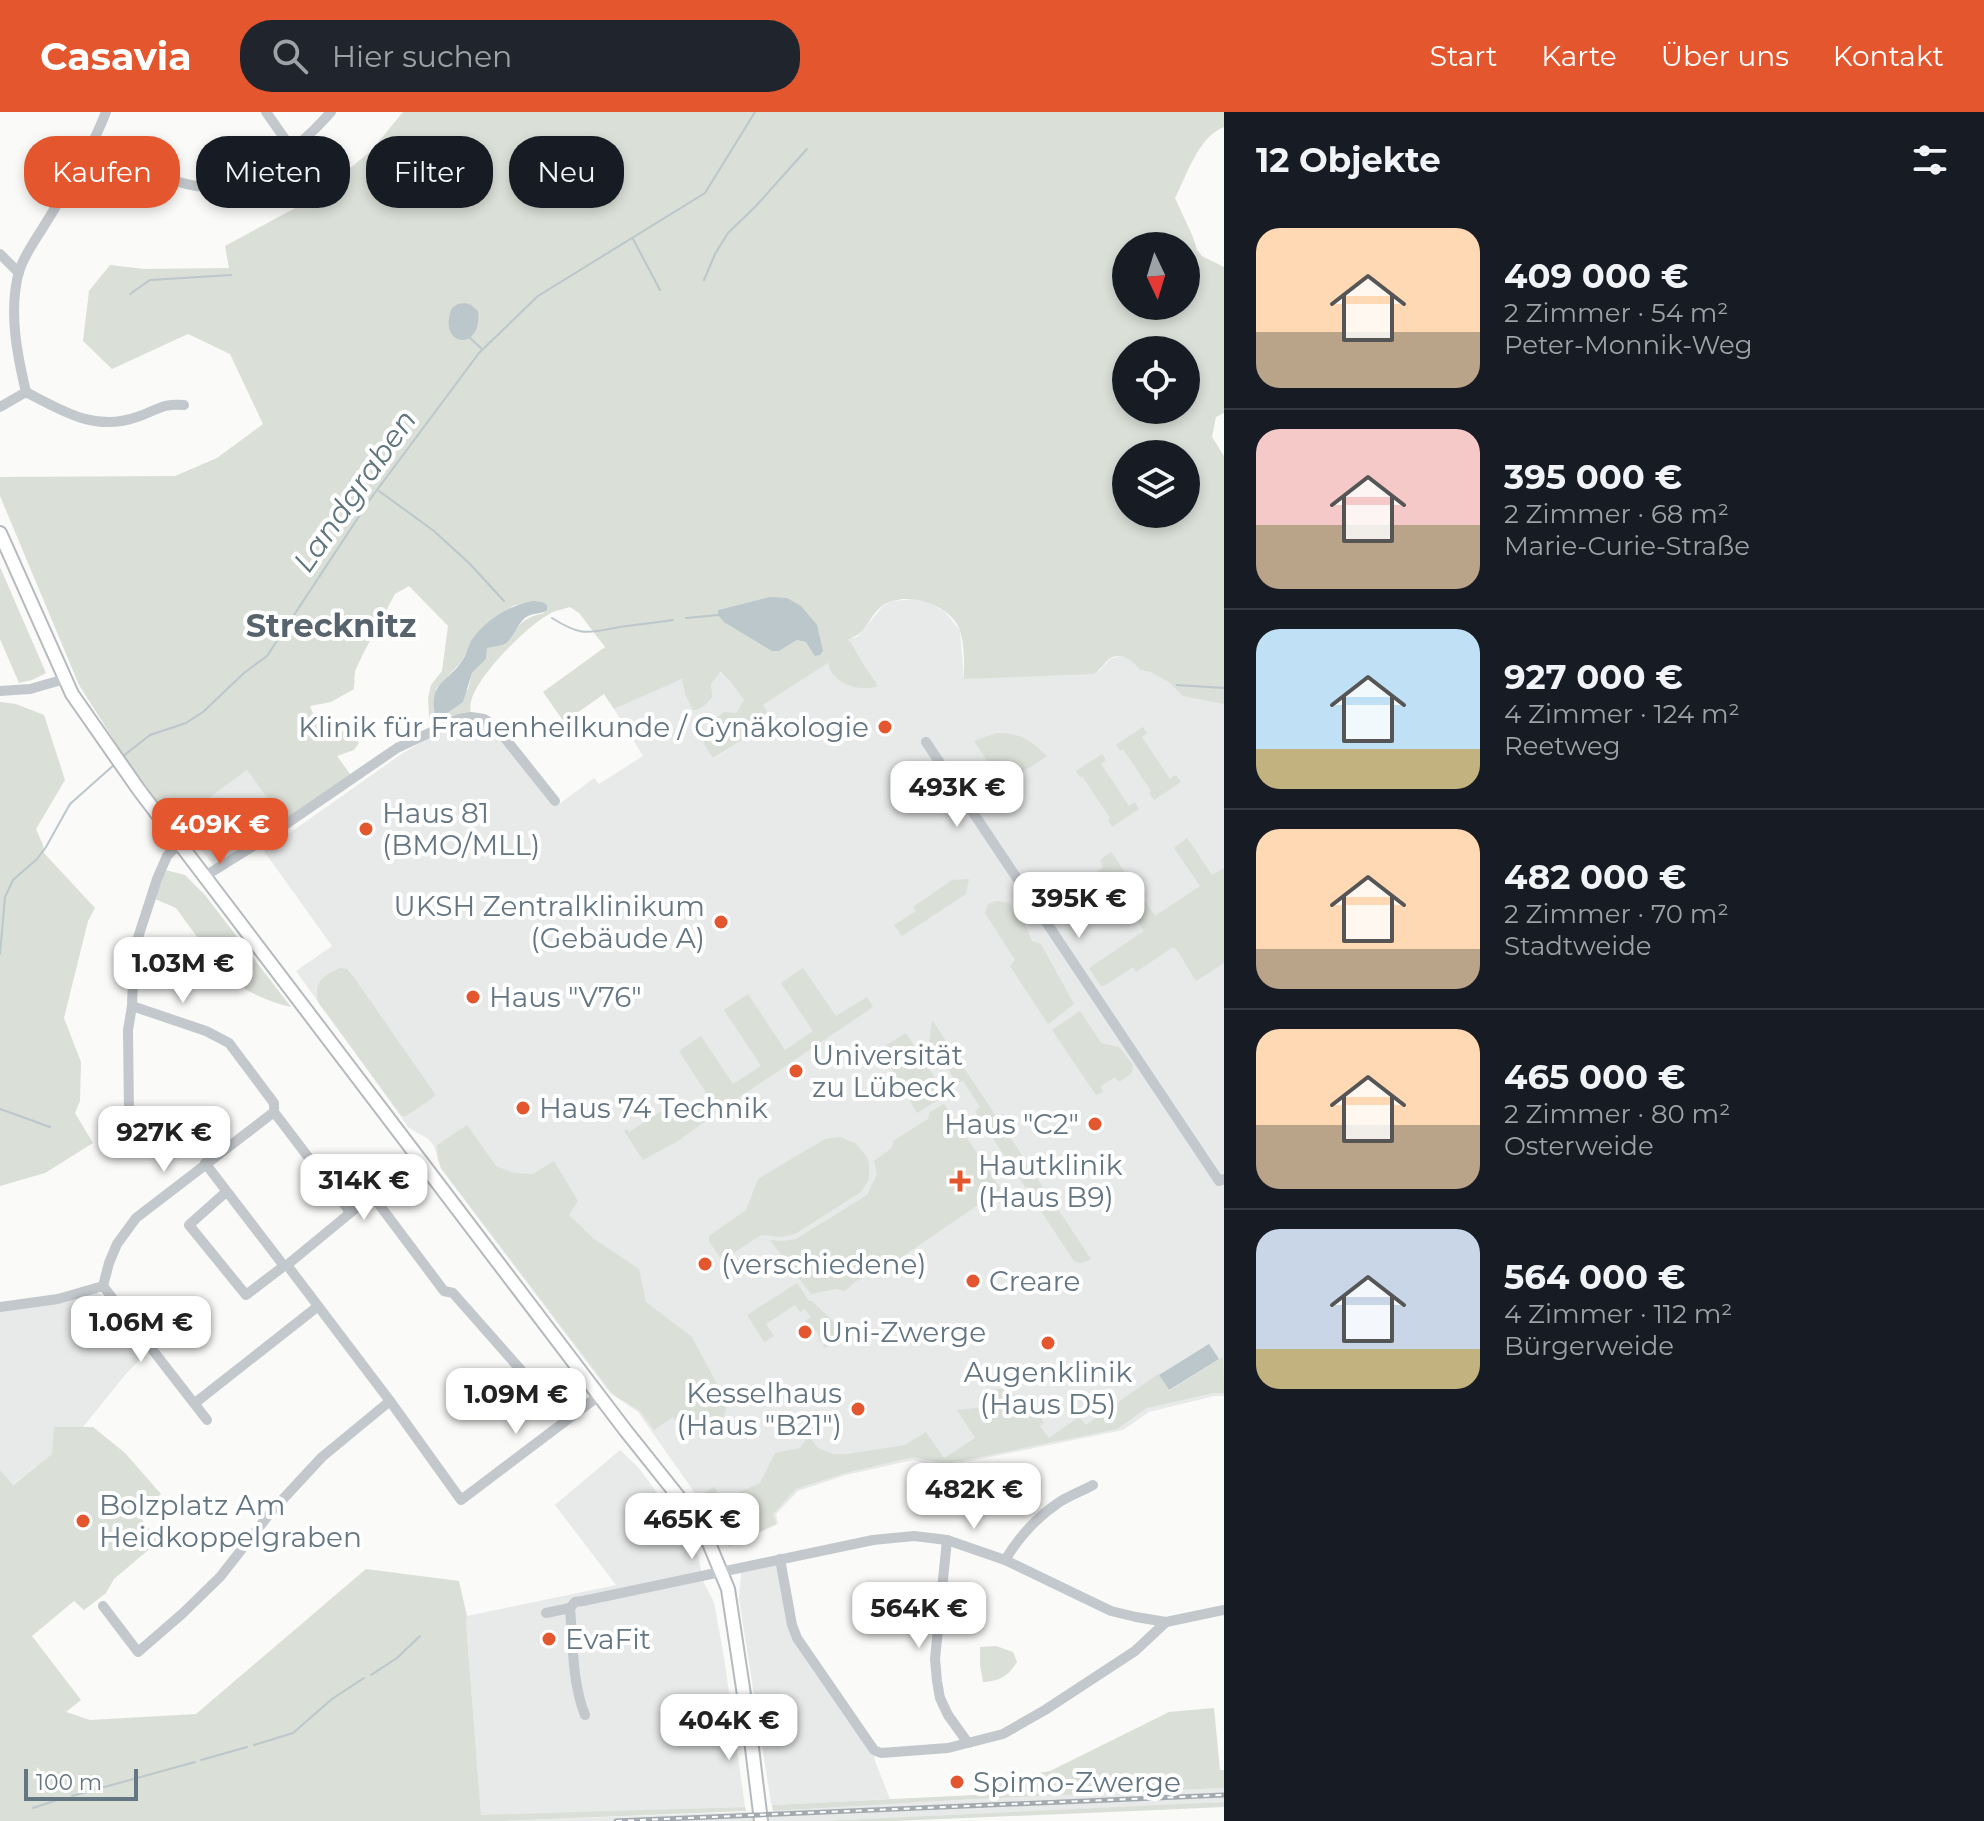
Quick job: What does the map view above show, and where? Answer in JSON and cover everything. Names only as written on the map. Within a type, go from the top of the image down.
[{"type":"main road","points":[[0,533],[72,694],[115,757],[706,1536],[728,1589],[761,1821]]},
{"type":"street","points":[[97,136],[106,112]]},
{"type":"street","points":[[266,112],[283,136]]},
{"type":"street","points":[[308,136],[331,112]]},
{"type":"street","points":[[26,392],[15,337],[14,311],[19,273],[55,208]]},
{"type":"street","points":[[0,254],[19,273]]},
{"type":"street","points":[[26,392],[70,415],[103,423],[137,417],[168,403],[184,405]]},
{"type":"street","points":[[0,407],[26,392]]},
{"type":"street","points":[[0,691],[30,689],[65,679]]},
{"type":"street","points":[[205,876],[397,748],[459,719],[484,719],[496,727],[555,801]]},
{"type":"street","points":[[926,742],[1145,1072],[1221,1180]]},
{"type":"street","points":[[129,1113],[128,1030],[134,950],[157,879],[167,856],[180,843]]},
{"type":"street","points":[[132,1006],[206,1031],[229,1043],[274,1103],[274,1112],[350,1212]]},
{"type":"street","points":[[103,1286],[117,1244],[136,1218],[274,1112]]},
{"type":"street","points":[[226,1192],[189,1225],[246,1295],[372,1195],[416,1154]]},
{"type":"street","points":[[205,1163],[390,1401],[461,1500],[600,1395]]},
{"type":"street","points":[[372,1195],[444,1291],[453,1293],[565,1420]]},
{"type":"street","points":[[0,1307],[58,1299],[103,1286]]},
{"type":"street","points":[[103,1286],[207,1420]]},
{"type":"street","points":[[195,1403],[317,1307]]},
{"type":"street","points":[[103,1606],[138,1652],[220,1577],[271,1512],[322,1457],[390,1401]]},
{"type":"street","points":[[1005,1560],[1028,1528],[1059,1502],[1093,1485]]},
{"type":"street","points":[[546,1613],[570,1608],[575,1602],[780,1559],[873,1540],[914,1536],[947,1540],[1005,1560],[1111,1611],[1166,1622],[1224,1610]]},
{"type":"street","points":[[947,1540],[935,1659],[937,1681],[948,1715],[968,1743]]},
{"type":"street","points":[[780,1559],[794,1632],[874,1750],[881,1753],[948,1748],[1003,1734],[1135,1651],[1166,1622]]},
{"type":"street","points":[[570,1608],[578,1693],[585,1715]]},
{"type":"shaded area","points":[[403,112],[1224,112],[1224,127],[1200,148],[1175,198],[1191,232],[1112,232],[1112,320],[1200,320],[1200,254],[1224,267],[1224,413],[1216,417],[1212,437],[1224,456],[1224,704],[1183,696],[1169,682],[1140,670],[1131,660],[1118,656],[1109,659],[1093,674],[964,679],[962,640],[953,619],[936,606],[902,599],[882,606],[859,634],[846,640],[850,641],[876,687],[860,688],[843,683],[832,673],[828,663],[763,705],[777,726],[754,733],[713,758],[703,742],[713,733],[714,720],[724,712],[736,713],[744,700],[720,672],[711,684],[712,697],[699,709],[693,710],[682,679],[614,709],[604,694],[564,722],[543,692],[605,647],[579,613],[570,607],[542,619],[498,659],[474,694],[471,715],[433,730],[428,698],[431,685],[442,671],[448,626],[409,586],[395,594],[364,652],[355,671],[354,689],[331,702],[310,706],[319,720],[354,737],[359,743],[354,750],[337,756],[353,778],[286,824],[247,770],[178,821],[164,811],[129,764],[79,685],[0,496],[0,477],[175,476],[217,458],[263,424],[230,354],[188,334],[112,369],[83,341],[89,291],[110,265],[144,269],[229,268],[225,246],[295,208],[350,208],[350,168],[366,155],[366,208],[493,208],[493,136],[383,136]],"holes":[[[769,597],[820,655],[806,642],[797,640],[779,651],[770,648],[746,635],[718,610]],[[532,601],[544,613],[523,622],[500,646],[487,648],[486,659],[472,673],[468,690],[435,690],[462,661],[474,637],[513,606]]]},
{"type":"shaded area","points":[[465,303],[478,311],[478,325],[474,334],[461,340],[450,331],[449,321],[452,308]]},
{"type":"shaded area","points":[[0,567],[46,673],[19,683],[0,639]]},
{"type":"shaded area","points":[[769,597],[787,598],[801,606],[817,625],[823,651],[820,655],[815,656],[806,642],[797,640],[779,651],[772,651],[724,622],[718,615],[718,610]]},
{"type":"shaded area","name":"Universität zu Lübeck","points":[[923,599],[945,612],[960,630],[964,679],[1099,671],[1110,659],[1120,656],[1132,659],[1140,670],[1170,682],[1224,678],[1224,1396],[1149,1412],[1123,1430],[946,1466],[913,1460],[846,1475],[798,1491],[776,1514],[778,1524],[729,1547],[638,1412],[610,1393],[441,1169],[434,1146],[409,1128],[296,971],[332,946],[264,851],[403,753],[452,724],[484,719],[558,805],[594,778],[599,784],[643,756],[614,709],[679,680],[683,679],[683,686],[711,684],[719,672],[744,700],[736,713],[703,741],[714,758],[754,733],[777,726],[763,705],[828,663],[844,640],[857,637],[883,606],[892,601]]},
{"type":"shaded area","points":[[532,601],[547,605],[547,610],[525,618],[506,643],[487,648],[486,659],[472,673],[463,702],[440,718],[435,715],[437,689],[462,661],[473,638],[499,614]]},
{"type":"shaded area","points":[[0,702],[16,704],[44,715],[65,780],[36,829],[44,853],[95,908],[88,921],[64,1018],[81,1062],[80,1101],[75,1113],[93,1143],[45,1173],[0,1186]]},
{"type":"shaded area","points":[[1143,727],[1147,733],[1142,737],[1170,779],[1176,775],[1181,782],[1154,800],[1123,749],[1120,751],[1116,745]]},
{"type":"shaded area","points":[[997,733],[1025,738],[1047,756],[1003,785],[974,741]]},
{"type":"shaded area","points":[[1102,754],[1106,760],[1101,764],[1129,806],[1135,802],[1139,809],[1112,827],[1110,818],[1076,771]]},
{"type":"shaded area","points":[[247,770],[286,824],[217,870],[178,821]]},
{"type":"shaded area","points":[[1187,838],[1212,875],[1224,868],[1224,963],[1196,981],[1173,947],[1136,972],[1133,967],[1101,986],[1089,968],[1144,931],[1126,904],[1117,908],[1111,899],[1105,902],[1093,884],[1101,878],[1096,872],[1103,868],[1100,860],[1111,852],[1155,916],[1200,886],[1174,848]]},
{"type":"shaded area","points":[[165,870],[185,875],[205,895],[291,1007],[246,990],[206,956],[200,941],[176,908],[155,899]]},
{"type":"shaded area","points":[[969,879],[966,894],[902,936],[894,925],[916,911],[913,907],[952,880]]},
{"type":"shaded area","points":[[996,901],[1009,903],[1026,926],[1032,941],[1041,944],[1074,1004],[1048,1024],[1010,966],[1015,960],[985,913],[988,904]]},
{"type":"shaded area","points":[[340,968],[347,969],[353,976],[435,1094],[406,1116],[402,1116],[318,1002],[317,989],[321,980]]},
{"type":"shaded area","points":[[803,968],[836,1016],[867,997],[873,1007],[678,1141],[643,1160],[624,1131],[627,1129],[629,1132],[666,1108],[675,1122],[710,1099],[679,1051],[701,1036],[733,1084],[761,1066],[724,1010],[748,994],[785,1050],[813,1031],[781,983]]},
{"type":"shaded area","points":[[1080,1011],[1101,1043],[1119,1047],[1133,1065],[1132,1073],[1119,1082],[1115,1077],[1101,1086],[1103,1092],[1096,1095],[1052,1030]]},
{"type":"shaded area","points":[[932,1020],[1091,1259],[1080,1263],[1074,1261],[975,1111],[980,1107],[963,1081],[957,1083],[935,1050],[928,1054]]},
{"type":"shaded area","points":[[906,1033],[946,1095],[917,1113],[880,1049]]},
{"type":"shaded area","points":[[944,1104],[1001,1189],[883,1270],[856,1281],[845,1291],[835,1289],[811,1294],[770,1240],[796,1239],[867,1195],[877,1174],[874,1161],[892,1148],[893,1141],[928,1119],[930,1112]]},
{"type":"shaded area","points":[[467,1125],[496,1166],[514,1173],[533,1174],[554,1161],[578,1201],[569,1215],[594,1239],[639,1269],[646,1302],[692,1337],[718,1386],[732,1395],[722,1420],[713,1432],[702,1418],[683,1431],[673,1417],[654,1430],[640,1411],[611,1392],[441,1168],[437,1145]]},
{"type":"shaded area","points":[[840,1137],[855,1143],[867,1157],[869,1179],[861,1192],[795,1234],[781,1237],[761,1235],[721,1259],[709,1236],[746,1210],[758,1179],[825,1139]]},
{"type":"shaded area","points":[[797,1283],[809,1301],[847,1335],[823,1348],[824,1342],[820,1341],[817,1331],[810,1329],[805,1321],[811,1317],[805,1309],[800,1312],[795,1305],[766,1324],[774,1336],[764,1342],[747,1315]]},
{"type":"shaded area","points":[[95,1292],[105,1297],[147,1352],[83,1427],[55,1427],[52,1454],[12,1485],[0,1470],[0,1311]]},
{"type":"shaded area","points":[[1209,1344],[1219,1359],[1169,1390],[1159,1375]]},
{"type":"shaded area","points":[[1223,1357],[1224,1393],[1147,1408],[1117,1429],[945,1464],[913,1457],[845,1473],[796,1489],[773,1514],[776,1524],[731,1545],[698,1496],[714,1487],[723,1500],[760,1483],[775,1453],[800,1448],[809,1436],[818,1448],[833,1454],[848,1454],[905,1445],[926,1432],[944,1458],[975,1438],[957,1410],[988,1407],[987,1390],[1009,1388],[1017,1398],[1028,1398],[1044,1423],[1040,1426],[1049,1438],[1079,1417],[1086,1425],[1158,1374],[1169,1391]]},
{"type":"shaded area","points":[[54,1427],[93,1427],[125,1453],[161,1494],[138,1515],[159,1541],[114,1579],[106,1593],[84,1610],[74,1601],[32,1636],[81,1700],[66,1712],[90,1720],[196,1714],[366,1569],[459,1581],[467,1616],[481,1815],[745,1807],[746,1811],[502,1821],[0,1821],[0,1470],[13,1485],[52,1454]]},
{"type":"shaded area","points":[[620,1450],[638,1467],[698,1556],[704,1583],[714,1602],[745,1807],[481,1816],[467,1616],[616,1585],[555,1505]]},
{"type":"shaded area","points":[[780,1559],[792,1625],[874,1750],[875,1761],[890,1799],[771,1803],[739,1599],[739,1568]]},
{"type":"shaded area","points":[[996,1646],[1013,1652],[1017,1662],[1003,1677],[983,1682],[980,1647]]},
{"type":"shaded area","points":[[1214,1708],[1224,1788],[773,1811],[772,1805],[975,1795],[988,1782],[1050,1771],[1169,1712]]},
{"type":"shaded area","points":[[1224,1788],[1224,1802],[820,1821],[502,1821],[773,1811]]},
{"type":"shaded area","points":[[1224,1802],[1224,1807],[894,1821],[820,1821]]},
{"type":"waterway","name":"Landgraben","points":[[122,757],[150,735],[186,723],[203,712],[267,656],[371,498],[479,353],[538,296],[705,193],[755,112]]},
{"type":"waterway","points":[[704,280],[728,233],[807,149]]},
{"type":"waterway","points":[[633,239],[660,290]]},
{"type":"waterway","points":[[130,294],[150,280],[231,275]]},
{"type":"waterway","points":[[470,338],[481,348]]},
{"type":"waterway","points":[[379,491],[434,531],[504,601]]},
{"type":"waterway","points":[[686,618],[718,615]]},
{"type":"waterway","points":[[552,618],[585,632],[673,620]]},
{"type":"waterway","points":[[1177,685],[1224,688]]},
{"type":"waterway","name":"Landgraben","points":[[0,954],[5,897],[13,880],[37,859],[70,804],[115,764]]},
{"type":"waterway","points":[[0,1109],[50,1127]]},
{"type":"waterway","points":[[371,1675],[397,1658],[420,1636]]},
{"type":"waterway","points":[[254,1745],[293,1733],[332,1699],[364,1678]]},
{"type":"waterway","points":[[201,1760],[247,1747]]},
{"type":"waterway","points":[[72,1796],[195,1762]]},
{"type":"waterway","points":[[33,1808],[57,1800]]},
{"type":"railway","points":[[616,1821],[1224,1795]]},
{"type":"place","name":"Klinik für Frauenheilkunde / Gynäkologie","points":[[885,727]]},
{"type":"place","name":"Haus 81 (BMO/MLL)","points":[[366,829]]},
{"type":"place","name":"UKSH Zentralklinikum (Gebäude A)","points":[[721,922]]},
{"type":"place","name":"Haus \"V76\"","points":[[473,997]]},
{"type":"place","name":"Universität zu Lübeck","points":[[796,1071]]},
{"type":"place","name":"Haus 74 Technik","points":[[523,1108]]},
{"type":"place","name":"Haus \"C2\"","points":[[1095,1124]]},
{"type":"place","name":"Hautklinik (Haus B9)","points":[[960,1181]]},
{"type":"place","name":"(verschiedene)","points":[[705,1264]]},
{"type":"place","name":"Creare","points":[[973,1281]]},
{"type":"place","name":"Uni-Zwerge","points":[[805,1332]]},
{"type":"place","name":"Augenklinik (Haus D5)","points":[[1048,1343]]},
{"type":"place","name":"Kesselhaus (Haus \"B21\")","points":[[858,1409]]},
{"type":"place","name":"Bolzplatz Am Heidkoppelgraben","points":[[83,1521]]},
{"type":"place","name":"EvaFit","points":[[549,1639]]},
{"type":"place","name":"Spimo-Zwerge","points":[[957,1782]]},
{"type":"district","name":"Strecknitz","points":[[331,626]]}]
